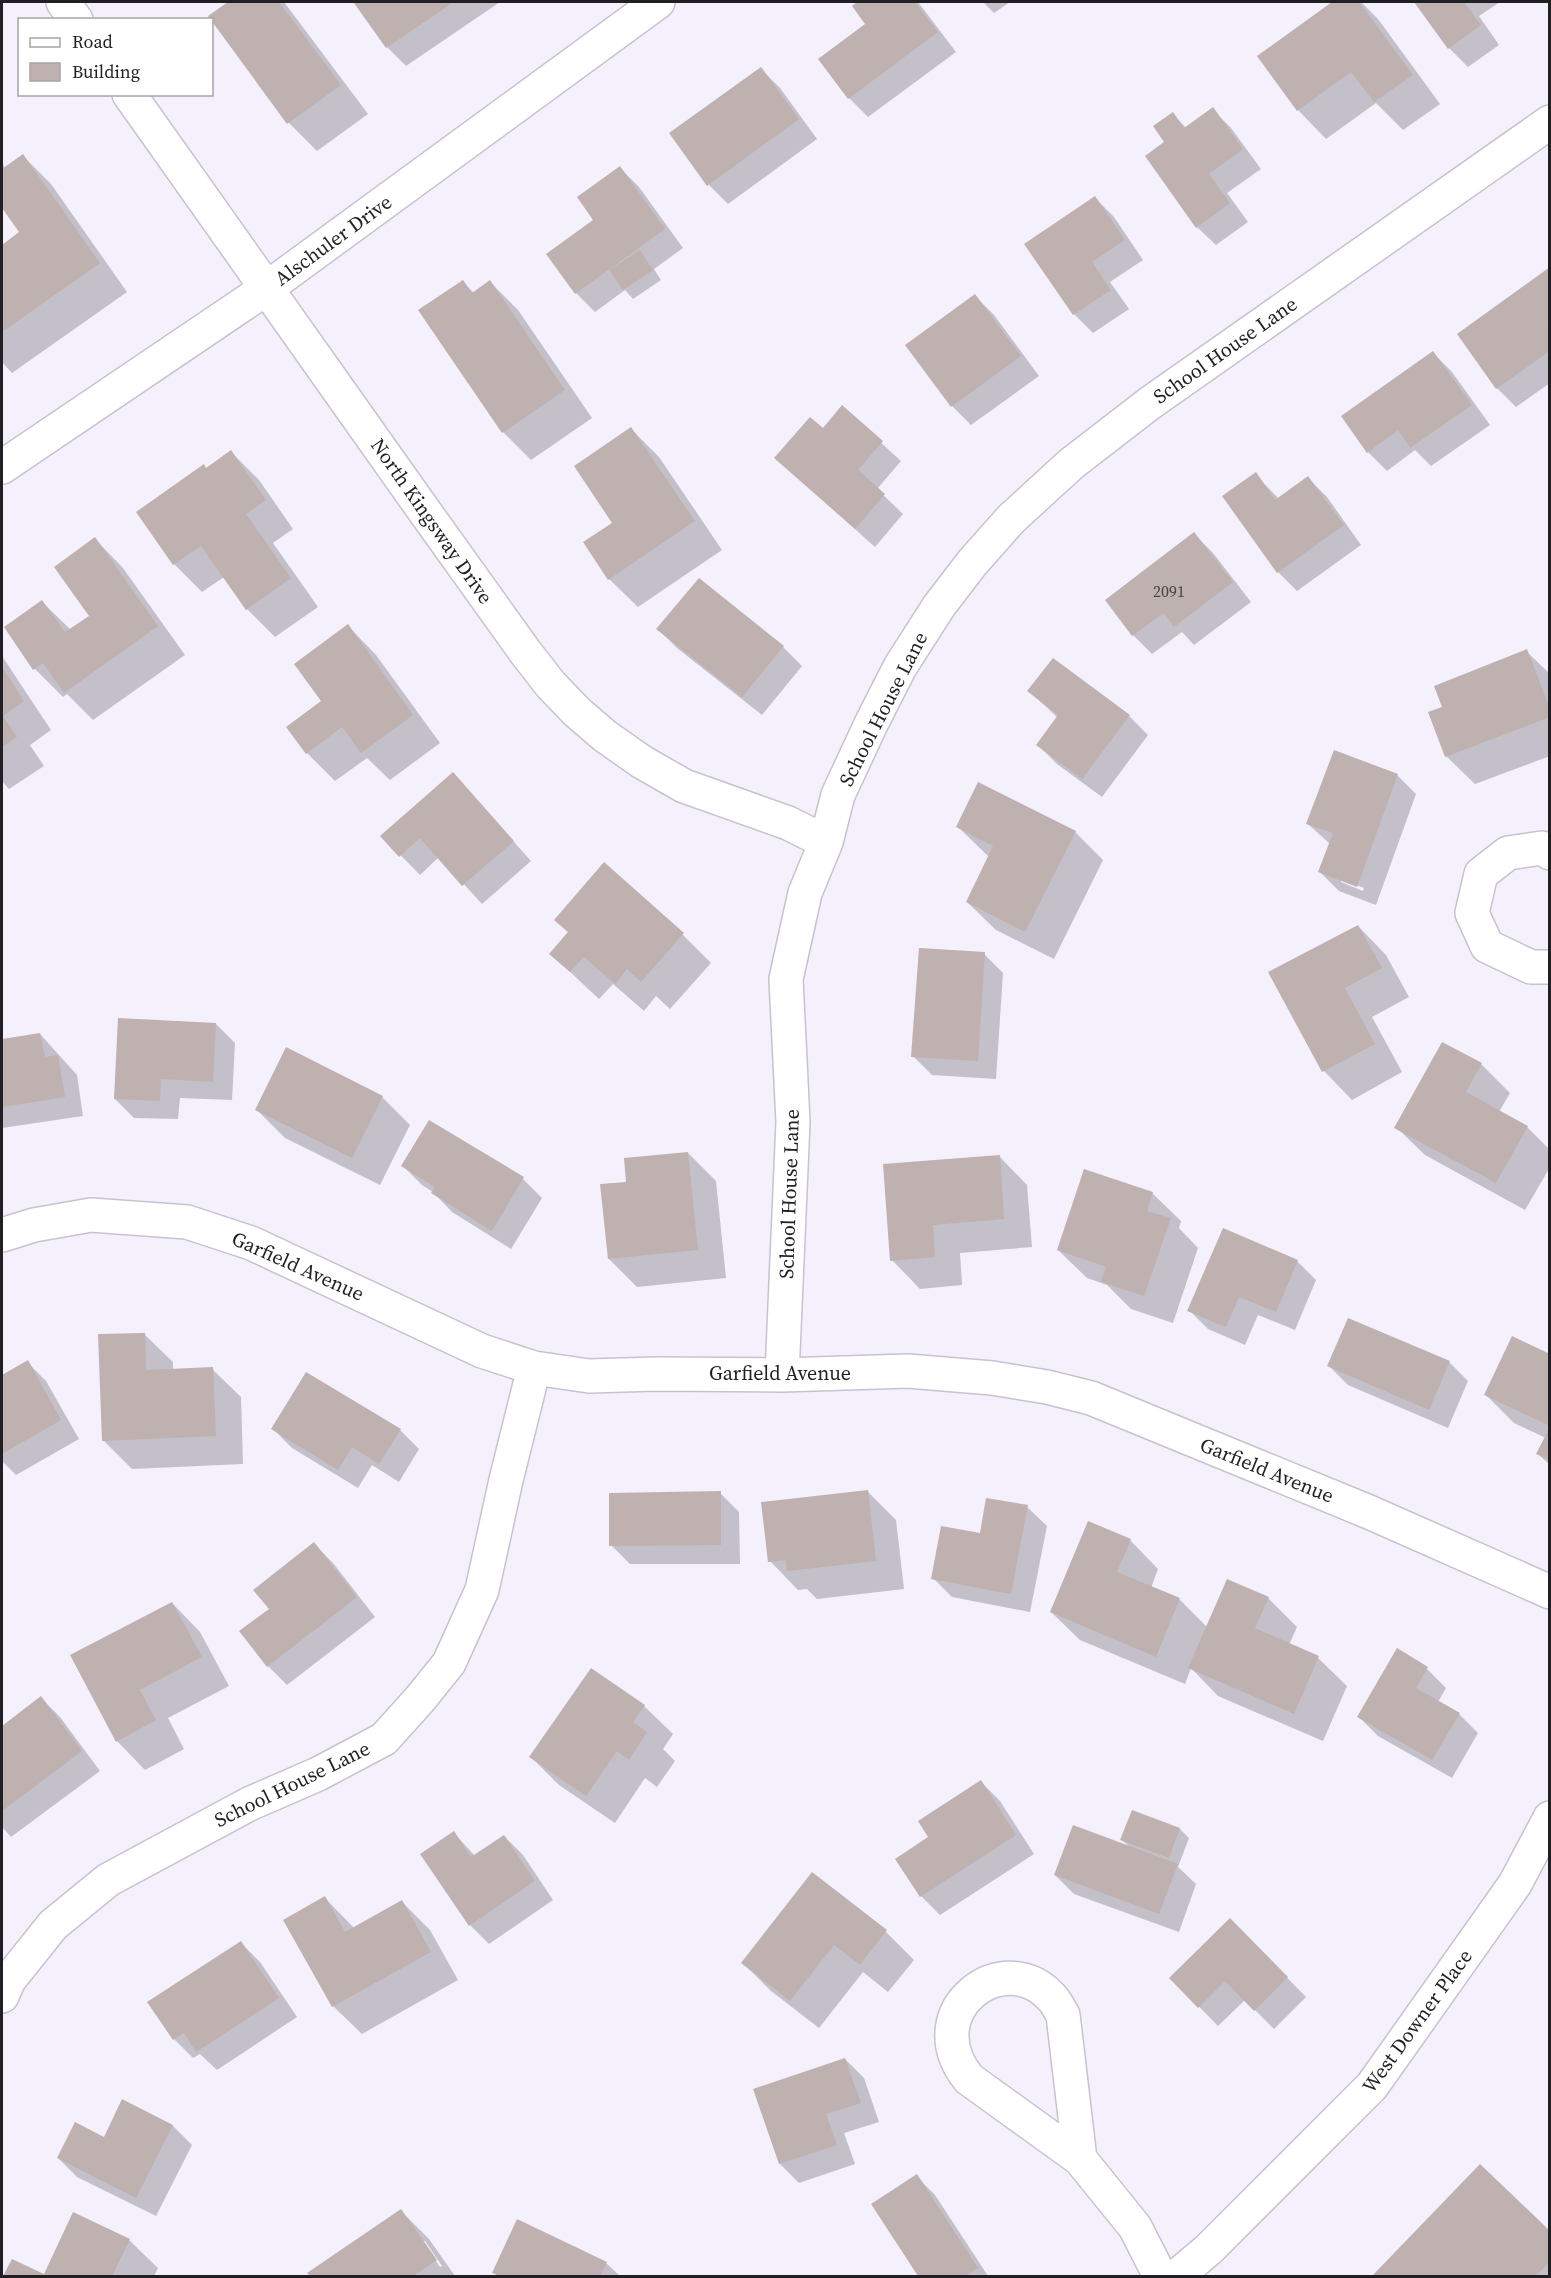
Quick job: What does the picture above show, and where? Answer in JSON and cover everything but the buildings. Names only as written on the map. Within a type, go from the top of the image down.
[{"type":"street","points":[[63,2],[75,18]]},
{"type":"street","name":"Alschuler Drive","points":[[2,467],[267,288],[658,2]]},
{"type":"street","name":"North Kingsway Drive","points":[[130,96],[551,685],[605,736],[684,786],[788,823],[826,842]]},
{"type":"street","name":"School House Lane","points":[[782,1375],[793,1122],[786,979],[805,893],[826,842],[838,795],[900,667],[939,606],[1011,519],[1071,464],[1150,403],[1550,122]]},
{"type":"street","points":[[1550,853],[1542,848],[1508,853],[1481,874],[1472,913],[1487,946],[1531,967],[1550,967]]},
{"type":"street","name":"Garfield Avenue","points":[[2,1235],[34,1225],[91,1215],[187,1222],[251,1243],[482,1351],[534,1368],[589,1376],[782,1375],[908,1371],[992,1378],[1047,1387],[1091,1398],[1369,1512],[1550,1592]]},
{"type":"street","name":"School House Lane","points":[[2,1996],[9,1980],[53,1925],[108,1880],[239,1809],[318,1774],[384,1739],[420,1699],[449,1663],[482,1590],[534,1368]]},
{"type":"street","name":"West Downer Place","points":[[1177,2277],[1209,2249],[1372,2086],[1515,1884],[1550,1818]]},
{"type":"street","points":[[1080,2159],[1063,2015],[1053,1999],[1040,1988],[1024,1980],[1005,1979],[987,1983],[972,1992],[961,2004],[954,2019],[951,2035],[952,2051],[958,2067],[969,2079],[1080,2159],[1135,2227],[1160,2277]]}]
